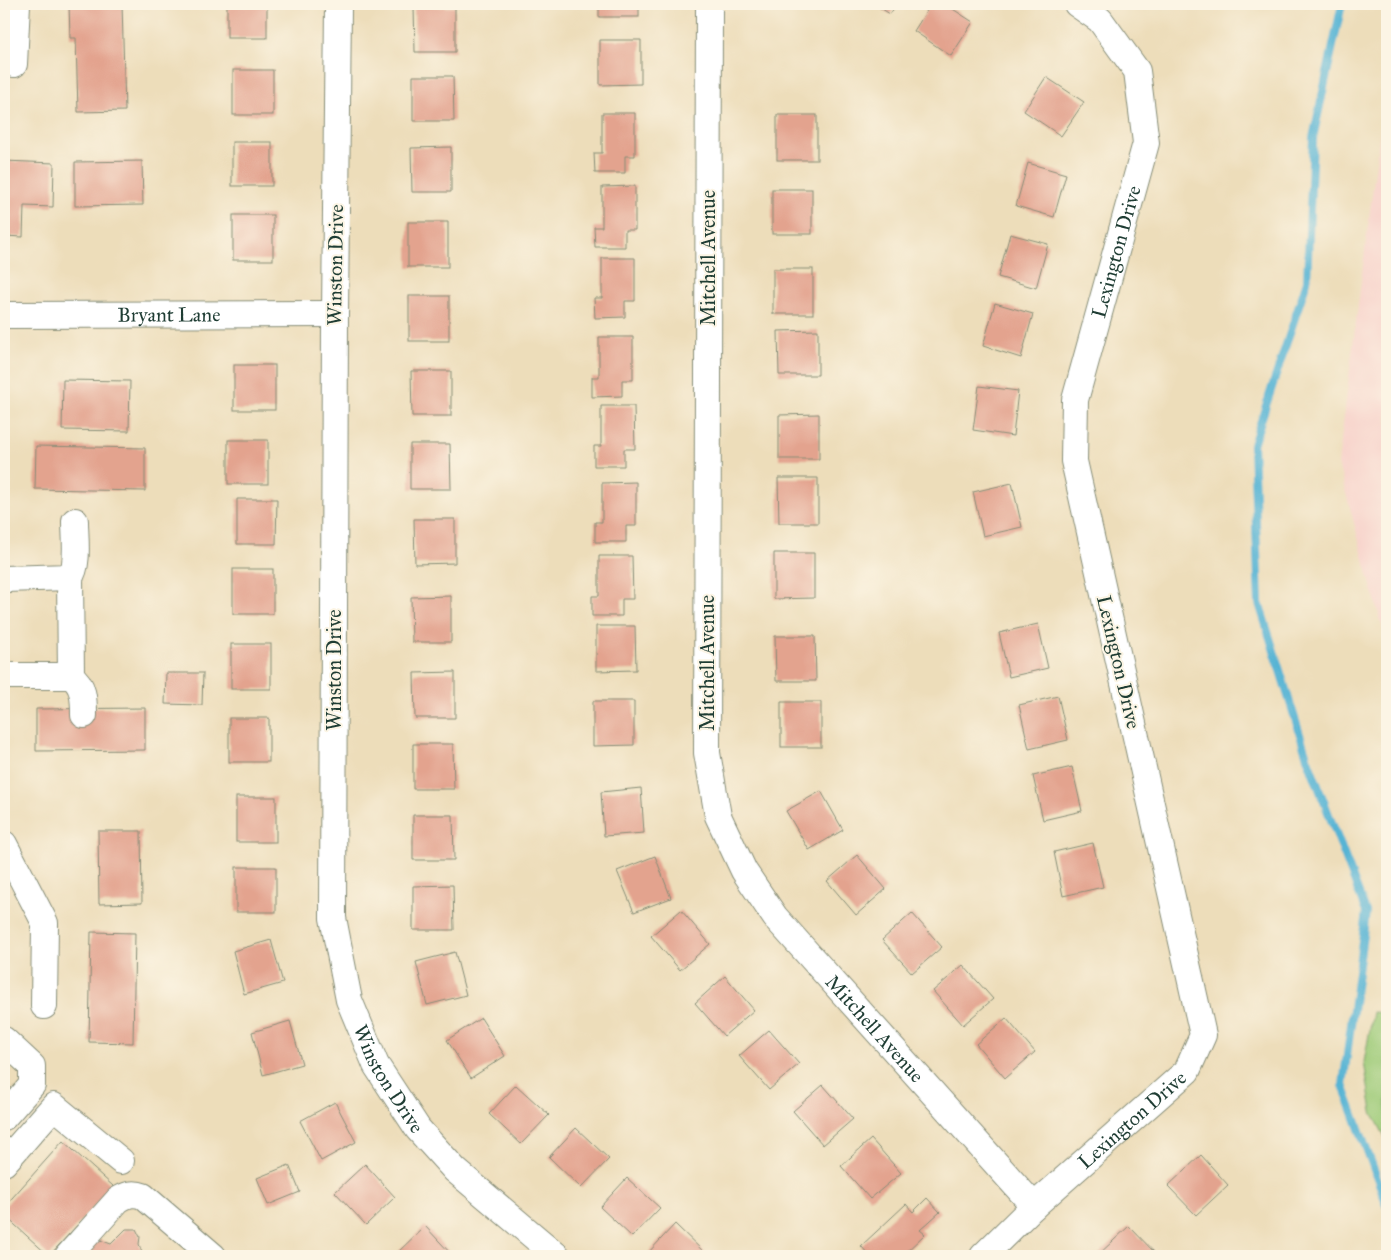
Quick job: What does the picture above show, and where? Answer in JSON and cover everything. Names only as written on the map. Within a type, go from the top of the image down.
[{"type":"street","points":[[14,64],[17,4]]},
{"type":"street","name":"Winston Drive","points":[[338,4],[333,918],[349,1000],[376,1065],[418,1129],[456,1170],[557,1256]]},
{"type":"street","name":"Mitchell Avenue","points":[[709,4],[707,753],[718,816],[744,871],[776,917],[1034,1206]]},
{"type":"street","name":"Lexington Drive","points":[[983,1256],[1034,1206],[1187,1071],[1203,1035],[1074,461],[1075,400],[1146,143],[1137,70],[1100,20],[1077,4]]},
{"type":"street","name":"Bryant Lane","points":[[4,315],[335,314]]},
{"type":"street","points":[[75,521],[75,565],[74,572],[70,577],[71,676],[80,687],[84,699],[84,715]]},
{"type":"street","points":[[4,579],[70,577]]},
{"type":"street","points":[[4,676],[71,676]]},
{"type":"street","points":[[4,844],[45,923],[44,1006]]},
{"type":"street","points":[[4,1040],[32,1066],[32,1085],[4,1117]]},
{"type":"street","points":[[4,1163],[54,1106],[121,1161]]},
{"type":"street","points":[[68,1256],[118,1200],[124,1196],[137,1194],[143,1196],[214,1256]]},
{"type":"shaded area","points":[[1387,76],[1387,644],[1338,464]]},
{"type":"green space","points":[[1373,1012],[1387,1013],[1387,1141],[1372,1112],[1364,1062]]},
{"type":"building","points":[[69,4],[122,4],[125,111],[78,112],[76,38],[70,38]]},
{"type":"building","points":[[227,4],[267,4],[267,38],[227,38]]},
{"type":"building","points":[[599,4],[639,4],[639,17],[599,17]]},
{"type":"building","points":[[874,4],[897,4],[890,14]]},
{"type":"building","points":[[931,4],[945,4],[973,22],[951,56],[914,31]]},
{"type":"building","points":[[414,7],[455,7],[455,52],[415,52]]},
{"type":"building","points":[[600,40],[641,40],[641,84],[600,85]]},
{"type":"building","points":[[233,70],[273,70],[273,115],[233,115]]},
{"type":"building","points":[[413,76],[453,76],[454,121],[413,121]]},
{"type":"building","points":[[1046,77],[1084,102],[1061,136],[1024,111]]},
{"type":"building","points":[[602,113],[635,113],[635,156],[625,156],[625,173],[595,173],[594,153],[602,153]]},
{"type":"building","points":[[777,115],[817,115],[817,160],[777,160]]},
{"type":"building","points":[[232,142],[272,142],[272,186],[232,186]]},
{"type":"building","points":[[451,147],[451,192],[412,192],[411,148]]},
{"type":"building","points":[[4,161],[54,163],[53,207],[24,206],[23,237],[4,236]]},
{"type":"building","points":[[142,161],[143,205],[75,206],[75,162]]},
{"type":"building","points":[[1028,163],[1066,174],[1054,217],[1016,206]]},
{"type":"building","points":[[635,186],[635,230],[625,230],[625,247],[595,247],[594,227],[602,227],[602,187]]},
{"type":"building","points":[[772,189],[812,189],[812,234],[772,234]]},
{"type":"building","points":[[233,215],[273,215],[273,260],[233,260]]},
{"type":"building","points":[[408,222],[448,222],[448,267],[408,267]]},
{"type":"building","points":[[1010,234],[1048,244],[1036,288],[998,277]]},
{"type":"building","points":[[602,258],[635,258],[635,301],[625,301],[625,317],[595,318],[594,298],[602,298]]},
{"type":"building","points":[[773,269],[813,269],[813,314],[773,314]]},
{"type":"building","points":[[409,296],[449,296],[449,341],[409,341]]},
{"type":"building","points":[[995,303],[1033,314],[1021,358],[983,346]]},
{"type":"building","points":[[818,330],[818,375],[779,375],[778,331]]},
{"type":"building","points":[[599,337],[633,337],[633,380],[622,380],[622,396],[592,397],[592,377],[599,377]]},
{"type":"building","points":[[234,365],[275,365],[275,410],[234,410]]},
{"type":"building","points":[[411,371],[451,371],[451,416],[412,416]]},
{"type":"building","points":[[63,380],[130,381],[129,431],[62,430]]},
{"type":"building","points":[[979,386],[1018,391],[1013,436],[973,430]]},
{"type":"building","points":[[601,406],[634,406],[635,449],[624,449],[624,466],[594,466],[594,446],[601,446]]},
{"type":"building","points":[[819,414],[819,459],[779,459],[779,415]]},
{"type":"building","points":[[228,440],[268,440],[268,484],[228,484]]},
{"type":"building","points":[[410,444],[450,444],[451,489],[410,489]]},
{"type":"building","points":[[36,446],[145,448],[145,491],[35,489]]},
{"type":"building","points":[[778,478],[818,478],[818,523],[779,523]]},
{"type":"building","points":[[636,482],[636,526],[626,526],[626,542],[595,542],[595,522],[602,522],[602,483]]},
{"type":"building","points":[[1012,483],[1022,527],[983,536],[973,492]]},
{"type":"building","points":[[237,499],[277,499],[276,544],[237,544]]},
{"type":"building","points":[[414,519],[455,519],[455,563],[415,564]]},
{"type":"building","points":[[774,553],[814,553],[814,598],[774,599]]},
{"type":"building","points":[[599,556],[632,556],[633,599],[622,599],[622,616],[592,616],[592,596],[599,596]]},
{"type":"building","points":[[233,569],[273,569],[273,614],[233,614]]},
{"type":"building","points":[[451,596],[451,642],[412,642],[411,597]]},
{"type":"building","points":[[1038,624],[1048,668],[1009,677],[999,633]]},
{"type":"building","points":[[596,626],[635,626],[636,670],[596,671]]},
{"type":"building","points":[[775,636],[815,636],[816,681],[776,681]]},
{"type":"building","points":[[231,644],[271,644],[271,689],[231,689]]},
{"type":"building","points":[[455,672],[455,718],[415,718],[414,673]]},
{"type":"building","points":[[166,673],[203,673],[202,705],[165,704]]},
{"type":"building","points":[[1058,696],[1068,740],[1029,749],[1019,705]]},
{"type":"building","points":[[593,701],[634,701],[634,745],[593,746]]},
{"type":"building","points":[[781,702],[821,702],[821,747],[781,747]]},
{"type":"building","points":[[145,708],[145,750],[36,751],[36,709]]},
{"type":"building","points":[[229,718],[269,718],[269,762],[229,762]]},
{"type":"building","points":[[413,744],[453,744],[454,789],[413,789]]},
{"type":"building","points":[[1072,767],[1082,811],[1043,820],[1033,776]]},
{"type":"building","points":[[641,788],[644,833],[604,836],[601,792]]},
{"type":"building","points":[[821,791],[843,830],[809,850],[786,811]]},
{"type":"building","points":[[236,797],[276,797],[276,842],[236,842]]},
{"type":"building","points":[[413,815],[453,815],[454,860],[413,860]]},
{"type":"building","points":[[98,831],[141,831],[142,903],[99,904]]},
{"type":"building","points":[[1093,843],[1103,887],[1063,896],[1054,852]]},
{"type":"building","points":[[857,855],[886,889],[856,915],[827,881]]},
{"type":"building","points":[[655,856],[671,898],[634,912],[617,871]]},
{"type":"building","points":[[236,867],[276,867],[276,912],[236,912]]},
{"type":"building","points":[[453,885],[454,930],[413,930],[413,886]]},
{"type":"building","points":[[681,910],[710,944],[680,970],[651,936]]},
{"type":"building","points":[[912,913],[942,947],[912,973],[882,940]]},
{"type":"building","points":[[91,932],[135,933],[133,1043],[89,1042]]},
{"type":"building","points":[[271,940],[283,983],[244,994],[233,951]]},
{"type":"building","points":[[455,952],[466,995],[427,1005],[416,962]]},
{"type":"building","points":[[963,965],[993,999],[963,1025],[933,991]]},
{"type":"building","points":[[725,976],[754,1010],[724,1036],[695,1003]]},
{"type":"building","points":[[481,1018],[505,1056],[471,1078],[447,1040]]},
{"type":"building","points":[[1006,1018],[1035,1052],[1005,1078],[976,1044]]},
{"type":"building","points":[[290,1021],[302,1064],[263,1075],[252,1032]]},
{"type":"building","points":[[769,1030],[799,1064],[769,1090],[739,1056]]},
{"type":"building","points":[[516,1085],[549,1115],[521,1144],[489,1114]]},
{"type":"building","points":[[823,1085],[853,1119],[823,1145],[793,1111]]},
{"type":"building","points":[[335,1102],[356,1142],[321,1161],[300,1121]]},
{"type":"building","points":[[576,1128],[609,1159],[581,1188],[549,1157]]},
{"type":"building","points":[[871,1139],[901,1173],[870,1199],[841,1166]]},
{"type":"building","points":[[63,1141],[113,1186],[49,1256],[4,1215],[4,1207]]},
{"type":"building","points":[[1201,1155],[1228,1185],[1196,1215],[1168,1186]]},
{"type":"building","points":[[365,1164],[395,1197],[366,1225],[335,1192]]},
{"type":"building","points":[[289,1165],[300,1192],[268,1205],[257,1178]]},
{"type":"building","points":[[627,1178],[660,1208],[632,1237],[600,1207]]},
{"type":"building","points":[[927,1198],[940,1212],[920,1230],[925,1234],[902,1256],[870,1256],[861,1246],[906,1204],[913,1212]]},
{"type":"building","points":[[675,1224],[707,1256],[650,1256],[647,1254]]},
{"type":"building","points":[[425,1226],[453,1256],[398,1256],[396,1254]]},
{"type":"building","points":[[1129,1226],[1156,1256],[1097,1256]]},
{"type":"building","points":[[126,1229],[136,1229],[140,1237],[139,1244],[143,1256],[81,1256],[92,1237],[111,1244]]},
{"type":"waterway","points":[[1342,4],[1313,138],[1307,281],[1253,445],[1259,603],[1307,757],[1366,912],[1343,1085],[1387,1205]]}]
